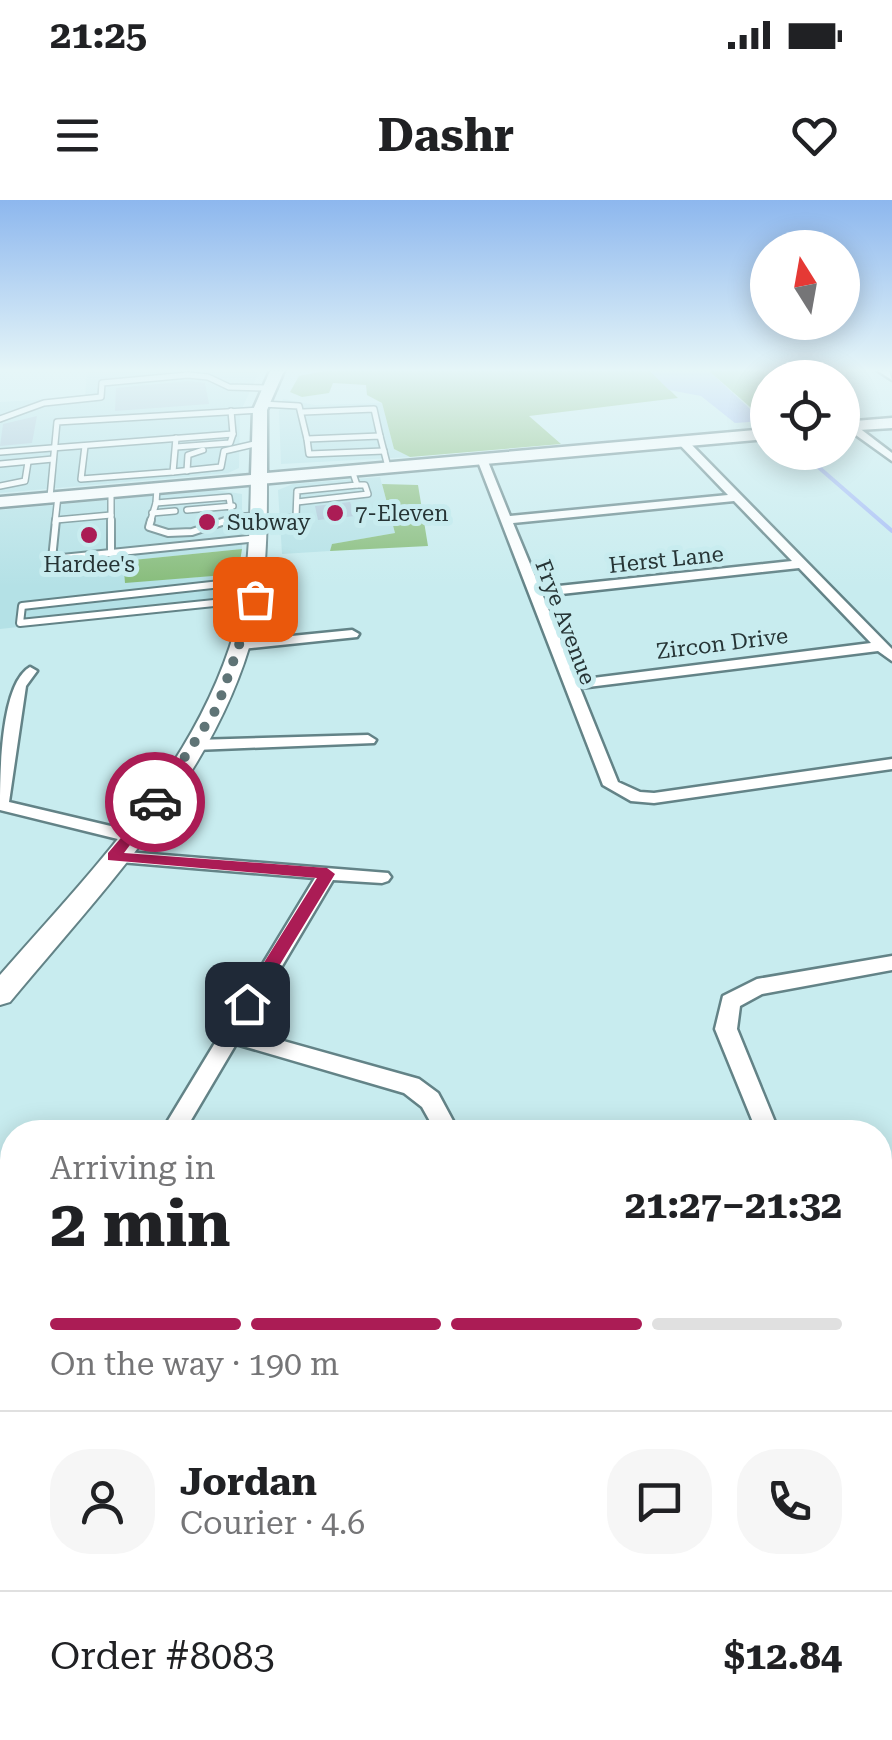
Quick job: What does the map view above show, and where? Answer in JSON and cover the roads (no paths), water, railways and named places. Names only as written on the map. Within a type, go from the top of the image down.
[{"type":"main road","points":[[259,479],[260,443]]},
{"type":"main road","points":[[0,502],[111,492],[166,504],[259,479],[354,478],[386,459],[482,459],[661,443]]},
{"type":"street","points":[[684,443],[887,652]]},
{"type":"street","points":[[870,443],[892,458]]},
{"type":"street","name":"Frye Avenue","points":[[482,459],[603,774],[623,792],[654,798],[892,764]]},
{"type":"street","points":[[0,994],[130,836],[217,708],[242,645],[256,590],[259,479]]},
{"type":"street","points":[[506,520],[737,498]]},
{"type":"street","name":"Herst Lane","points":[[534,594],[802,564]]},
{"type":"street","points":[[242,645],[352,634]]},
{"type":"street","name":"Zircon Drive","points":[[569,684],[887,652]]},
{"type":"street","points":[[30,672],[19,686],[0,806],[130,836]]},
{"type":"street","points":[[195,745],[368,740]]},
{"type":"street","points":[[114,857],[382,877]]},
{"type":"street","points":[[179,1120],[327,874]]},
{"type":"street","points":[[763,1120],[726,1029],[730,1002],[757,987],[892,963]]},
{"type":"street","points":[[229,1034],[411,1086],[430,1100],[441,1120]]},
{"type":"lane","points":[[53,443],[56,520],[52,558],[110,553],[296,517],[296,502],[297,491],[354,478],[365,485],[368,494],[296,502]]},
{"type":"lane","points":[[0,452],[121,443]]},
{"type":"lane","points":[[166,504],[152,513],[150,528],[160,533],[219,528],[232,516],[233,506],[193,497],[173,472],[176,443]]},
{"type":"lane","points":[[176,448],[230,443]]},
{"type":"lane","points":[[308,443],[309,454],[386,459],[382,443]]},
{"type":"lane","points":[[85,446],[85,480],[173,472]]},
{"type":"lane","points":[[227,451],[259,450]]},
{"type":"lane","points":[[193,497],[191,453],[259,450]]},
{"type":"lane","points":[[193,497],[221,467],[227,451]]},
{"type":"lane","points":[[0,464],[53,459]]},
{"type":"lane","points":[[0,486],[25,481],[28,462]]},
{"type":"lane","points":[[110,553],[111,492]]},
{"type":"lane","points":[[152,513],[166,504]]},
{"type":"lane","points":[[56,520],[111,515]]},
{"type":"lane","points":[[232,516],[259,524]]},
{"type":"lane","points":[[256,590],[20,623],[22,606],[256,590]]},
{"type":"waterway","points":[[822,470],[892,531]]},
{"type":"place","name":"7-Eleven","points":[[335,513]]},
{"type":"place","name":"Subway","points":[[207,522]]},
{"type":"place","name":"Hardee's","points":[[89,535]]}]
